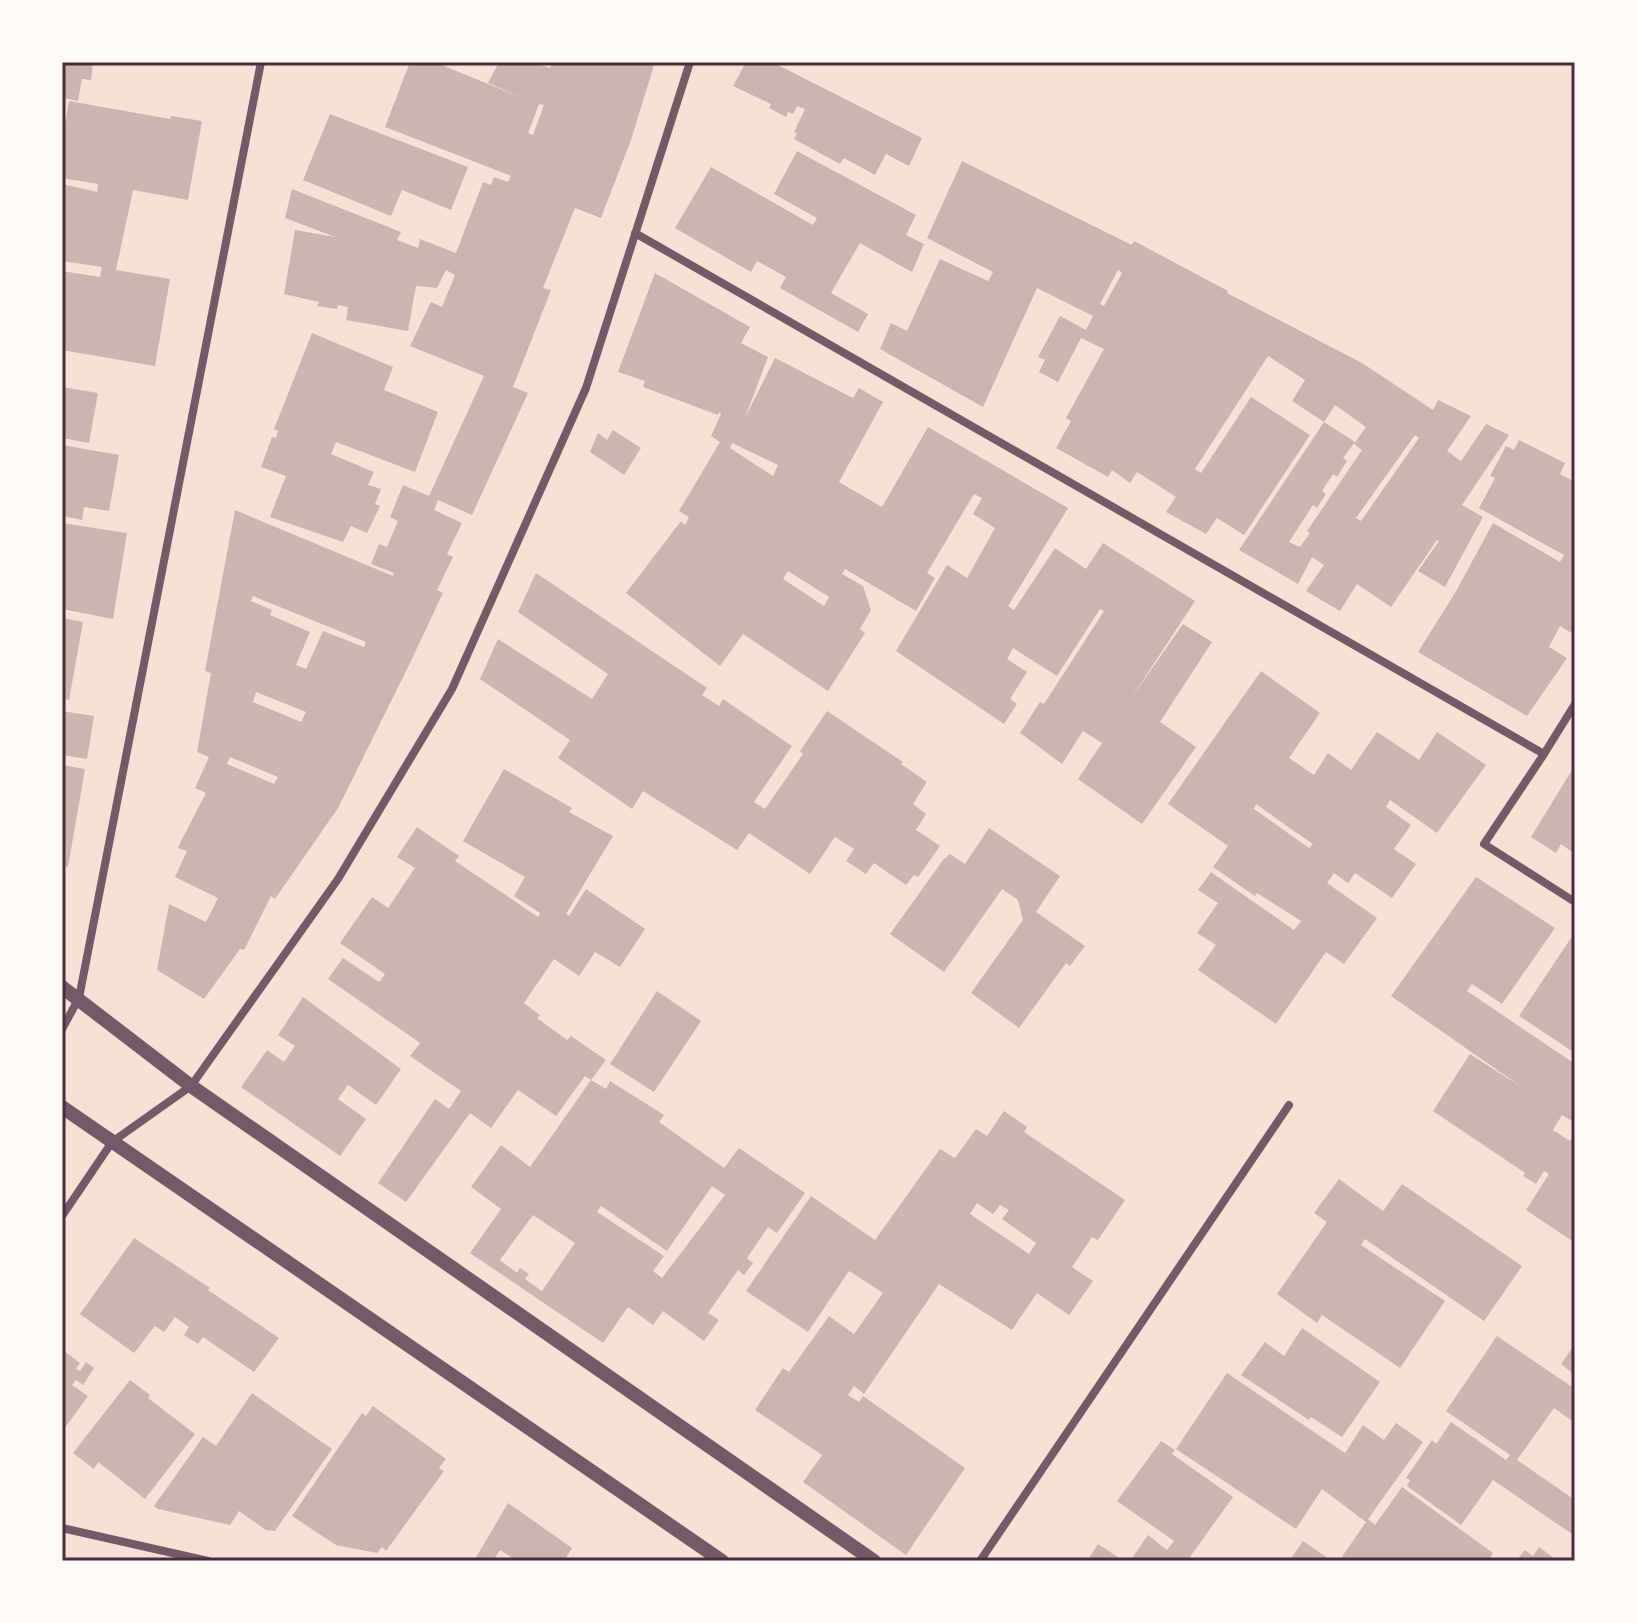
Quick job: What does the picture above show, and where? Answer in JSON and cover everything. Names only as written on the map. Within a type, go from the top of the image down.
[{"type":"street","points":[[62,1029],[79,998],[261,62]]},
{"type":"street","points":[[62,1216],[112,1142],[191,1086],[338,879],[452,689],[586,388],[690,62]]},
{"type":"street","points":[[635,233],[1544,754]]},
{"type":"street","points":[[1575,704],[1484,844],[1575,902]]},
{"type":"street","points":[[62,987],[191,1086],[874,1561]]},
{"type":"street","points":[[980,1561],[1289,1105]]},
{"type":"street","points":[[62,1107],[722,1561]]},
{"type":"street","points":[[62,1528],[208,1561]]},
{"type":"building","points":[[62,62],[93,62],[91,80],[82,79],[78,101],[62,98]]},
{"type":"building","points":[[410,62],[434,62],[528,100],[488,83],[499,62],[531,62],[550,68],[552,62],[655,62],[631,140],[601,218],[575,208],[543,288],[551,290],[513,387],[528,393],[472,515],[438,500],[434,510],[462,523],[447,554],[453,557],[437,590],[443,593],[409,665],[338,808],[275,899],[271,896],[244,950],[240,949],[204,999],[157,970],[169,904],[206,922],[218,898],[175,877],[187,851],[178,848],[179,845],[206,793],[195,788],[209,757],[197,752],[211,673],[205,671],[235,510],[393,576],[394,573],[371,564],[379,544],[387,547],[398,521],[390,517],[403,485],[429,496],[484,376],[410,346],[431,302],[442,307],[455,275],[446,270],[437,288],[416,286],[408,331],[346,320],[348,307],[317,306],[319,302],[284,294],[295,230],[335,237],[285,218],[292,189],[401,232],[397,240],[418,248],[420,239],[456,253],[483,182],[491,185],[494,177],[508,182],[511,176],[385,127]],"holes":[[[539,104],[544,105],[533,135],[528,133]],[[253,596],[366,642],[364,647],[323,631],[306,669],[296,665],[310,632],[270,615],[272,610],[251,601]],[[256,692],[306,712],[301,722],[253,702]],[[230,757],[278,777],[274,784],[227,764]]]},
{"type":"building","points":[[746,62],[772,62],[922,138],[909,166],[886,154],[875,175],[844,158],[840,164],[794,139],[797,133],[794,132],[805,109],[797,106],[793,114],[788,112],[786,117],[769,108],[771,104],[733,86]]},
{"type":"building","points":[[69,101],[170,119],[171,116],[202,121],[188,200],[133,190],[116,270],[170,279],[155,366],[62,350],[62,271],[100,277],[102,267],[62,261],[62,184],[97,192],[98,184],[62,178],[62,139]]},
{"type":"building","points":[[330,114],[468,167],[451,210],[402,190],[391,216],[303,180]]},
{"type":"building","points":[[797,151],[916,215],[906,235],[924,244],[912,272],[860,243],[831,293],[868,314],[858,332],[780,288],[786,277],[757,261],[751,272],[675,228],[711,167],[813,225],[817,218],[774,194]]},
{"type":"building","points":[[962,161],[1132,245],[1134,241],[1362,363],[1433,410],[1438,400],[1471,416],[1447,451],[1461,461],[1486,424],[1509,435],[1462,505],[1483,517],[1445,587],[1418,571],[1437,540],[1391,607],[1357,584],[1340,611],[1306,591],[1324,565],[1312,557],[1298,584],[1239,550],[1324,422],[1292,401],[1305,380],[1268,356],[1195,469],[1201,473],[1251,397],[1310,435],[1244,535],[1217,518],[1206,534],[1166,512],[1176,497],[1137,472],[1130,483],[1112,470],[1108,477],[1056,448],[1071,421],[1066,418],[1104,349],[1081,338],[1058,382],[1039,372],[1045,360],[1038,357],[1060,316],[1086,330],[1093,316],[1037,288],[983,407],[880,349],[891,323],[907,331],[940,259],[988,281],[993,272],[927,238]],"holes":[[[1118,270],[1122,273],[1104,306],[1100,304]],[[1335,405],[1366,427],[1354,444],[1362,450],[1307,531],[1310,533],[1300,547],[1289,542],[1313,505],[1317,508],[1326,494],[1322,491],[1333,474],[1337,477],[1347,461],[1343,458],[1355,442],[1324,422]],[[1415,435],[1419,438],[1361,521],[1356,518]]]},
{"type":"building","points":[[655,273],[750,327],[741,343],[768,357],[745,418],[775,358],[853,398],[859,388],[883,402],[839,482],[882,507],[928,427],[1068,508],[1008,606],[1014,610],[1055,548],[1086,569],[1103,543],[1195,601],[1130,700],[1183,624],[1212,642],[1160,722],[1196,747],[1142,824],[1078,779],[1102,743],[1083,731],[1062,764],[1020,733],[1040,702],[1044,704],[1104,611],[1100,609],[1057,676],[1013,648],[1007,659],[1027,672],[1010,699],[1017,704],[1004,724],[896,651],[947,565],[967,578],[995,528],[973,514],[982,498],[974,494],[927,573],[935,578],[916,611],[845,569],[842,574],[863,586],[871,610],[860,629],[865,633],[828,691],[743,634],[720,666],[626,593],[681,521],[685,525],[689,517],[679,511],[720,442],[711,436],[721,414],[643,387],[645,381],[618,372]],"holes":[[[732,443],[778,465],[773,476],[730,448]],[[788,571],[829,597],[824,606],[783,579]]]},
{"type":"building","points":[[312,333],[393,367],[384,390],[438,412],[415,472],[336,442],[331,454],[374,472],[368,485],[381,489],[375,504],[380,506],[367,533],[351,526],[343,542],[270,517],[286,476],[261,467],[272,437],[276,438],[278,431],[274,429]]},
{"type":"building","points":[[62,387],[98,393],[89,443],[62,438]]},
{"type":"building","points":[[613,430],[641,448],[624,475],[590,452],[598,433],[607,440]]},
{"type":"building","points":[[1519,440],[1565,463],[1560,474],[1575,482],[1575,635],[1560,626],[1549,647],[1567,658],[1527,716],[1418,652],[1493,523],[1560,562],[1564,555],[1479,508],[1495,478],[1490,476],[1506,446],[1514,450]]},
{"type":"building","points":[[62,445],[119,455],[109,511],[84,507],[82,520],[62,516]]},
{"type":"building","points":[[62,523],[127,533],[113,619],[62,609]]},
{"type":"building","points":[[536,573],[707,688],[702,695],[719,706],[723,699],[792,746],[754,802],[765,809],[803,754],[800,751],[827,711],[903,762],[901,764],[927,782],[913,804],[926,814],[916,830],[940,846],[918,877],[914,875],[906,885],[874,863],[866,874],[846,861],[854,849],[835,837],[810,874],[749,833],[737,850],[643,791],[632,809],[558,758],[570,740],[480,679],[498,639],[592,699],[608,674],[518,612]]},
{"type":"building","points":[[62,618],[83,622],[69,700],[62,699]]},
{"type":"building","points":[[1261,671],[1320,713],[1289,758],[1314,775],[1328,753],[1351,770],[1377,732],[1419,760],[1437,732],[1486,765],[1437,833],[1390,800],[1386,807],[1411,825],[1394,849],[1416,864],[1392,898],[1355,873],[1348,883],[1334,873],[1327,883],[1377,918],[1344,964],[1326,952],[1276,1024],[1198,970],[1216,945],[1197,933],[1218,903],[1198,890],[1211,872],[1294,930],[1301,921],[1257,893],[1255,896],[1213,867],[1228,846],[1168,804]],"holes":[[[1256,804],[1313,844],[1309,848],[1254,809]]]},
{"type":"building","points":[[62,711],[94,716],[87,759],[62,755]]},
{"type":"building","points":[[62,765],[85,769],[68,867],[62,866]]},
{"type":"building","points":[[1575,765],[1575,854],[1561,844],[1556,853],[1531,837]]},
{"type":"building","points":[[504,769],[572,808],[569,812],[613,836],[566,914],[569,916],[586,889],[645,929],[620,967],[595,952],[579,976],[554,959],[524,1003],[540,1015],[537,1018],[567,1040],[571,1036],[606,1060],[591,1080],[585,1076],[556,1116],[518,1090],[491,1128],[470,1113],[406,1202],[378,1183],[435,1099],[449,1109],[461,1091],[410,1056],[420,1043],[328,979],[343,958],[379,982],[385,974],[340,943],[372,897],[388,908],[415,868],[397,857],[417,827],[459,856],[455,861],[538,917],[540,913],[514,896],[525,877],[463,841]]},
{"type":"building","points":[[989,828],[1060,876],[1036,912],[1085,946],[1070,966],[1066,963],[1019,1028],[971,993],[1023,920],[1018,900],[1002,889],[944,972],[890,934],[943,860],[950,854],[965,864]]},
{"type":"building","points":[[1476,877],[1555,928],[1502,1004],[1472,984],[1467,991],[1575,1064],[1575,1123],[1562,1115],[1553,1130],[1570,1141],[1575,1134],[1575,1243],[1526,1210],[1549,1174],[1544,1171],[1536,1184],[1523,1176],[1525,1173],[1433,1111],[1470,1054],[1523,1088],[1391,996]]},
{"type":"building","points":[[1571,938],[1575,940],[1575,1053],[1519,1016]]},
{"type":"building","points":[[657,991],[701,1021],[654,1092],[610,1064]]},
{"type":"building","points":[[303,997],[401,1069],[376,1105],[348,1085],[338,1099],[366,1119],[340,1156],[241,1087],[267,1050],[284,1062],[295,1046],[278,1035]]},
{"type":"building","points":[[591,1080],[606,1089],[610,1081],[664,1115],[659,1122],[724,1168],[739,1148],[805,1193],[777,1233],[768,1227],[747,1258],[753,1263],[744,1275],[738,1270],[708,1313],[719,1320],[704,1341],[663,1311],[653,1325],[628,1307],[603,1343],[470,1253],[501,1209],[471,1187],[501,1145],[530,1167]],"holes":[[[712,1186],[725,1195],[662,1278],[653,1271],[664,1256],[597,1212],[601,1206],[667,1251]],[[533,1215],[575,1243],[542,1291],[525,1279],[529,1274],[520,1268],[517,1273],[500,1260]]]},
{"type":"building","points":[[1004,1111],[1027,1127],[1024,1132],[1125,1200],[1098,1240],[1092,1237],[1072,1267],[1093,1281],[1069,1315],[1037,1293],[1012,1330],[939,1284],[864,1394],[854,1386],[848,1395],[859,1402],[863,1396],[965,1468],[906,1555],[803,1482],[822,1455],[755,1410],[783,1368],[789,1372],[829,1316],[854,1334],[883,1293],[849,1271],[808,1332],[746,1291],[811,1196],[875,1240],[940,1149],[955,1158],[976,1129],[987,1136]],"holes":[[[977,1203],[993,1214],[1000,1205],[1009,1210],[1002,1219],[1036,1243],[1029,1254],[970,1214]]]},
{"type":"building","points":[[1339,1179],[1383,1211],[1402,1184],[1522,1266],[1484,1321],[1365,1239],[1361,1245],[1445,1301],[1400,1368],[1322,1315],[1317,1323],[1277,1294],[1327,1222],[1314,1213]]},
{"type":"building","points":[[134,1238],[279,1338],[254,1372],[203,1337],[198,1344],[184,1335],[189,1327],[175,1317],[164,1332],[155,1326],[134,1353],[80,1314]]},
{"type":"building","points":[[1302,1328],[1380,1382],[1342,1437],[1311,1417],[1309,1420],[1241,1375],[1265,1342],[1284,1356]]},
{"type":"building","points":[[1497,1336],[1575,1389],[1575,1423],[1554,1408],[1517,1460],[1575,1500],[1575,1536],[1493,1480],[1461,1525],[1407,1486],[1410,1480],[1406,1478],[1432,1440],[1436,1444],[1451,1422],[1506,1460],[1510,1455],[1446,1411]]},
{"type":"building","points":[[1575,1344],[1575,1375],[1561,1364]]},
{"type":"building","points":[[64,1351],[80,1363],[76,1369],[80,1371],[86,1362],[94,1368],[83,1385],[76,1380],[72,1385],[88,1396],[62,1432]]},
{"type":"building","points":[[1227,1373],[1345,1453],[1363,1425],[1384,1440],[1396,1423],[1423,1442],[1368,1519],[1375,1525],[1402,1487],[1493,1553],[1488,1561],[1339,1561],[1366,1522],[1322,1489],[1296,1529],[1176,1449]]},
{"type":"building","points":[[130,1380],[195,1434],[145,1499],[98,1462],[94,1469],[73,1453]]},
{"type":"building","points":[[252,1393],[332,1449],[275,1531],[266,1530],[239,1511],[230,1525],[154,1506],[203,1437],[216,1446]]},
{"type":"building","points":[[373,1406],[446,1459],[439,1468],[444,1471],[386,1551],[382,1547],[377,1553],[336,1545],[292,1516],[362,1413],[366,1416]]},
{"type":"building","points":[[1161,1441],[1175,1450],[1172,1454],[1233,1497],[1187,1561],[1130,1561],[1148,1535],[1167,1550],[1174,1541],[1117,1501]]},
{"type":"building","points":[[508,1503],[572,1548],[564,1561],[517,1561],[500,1550],[493,1561],[474,1561]]},
{"type":"building","points":[[1303,1541],[1332,1561],[1289,1561]]},
{"type":"building","points":[[1098,1544],[1124,1561],[1087,1561]]},
{"type":"building","points":[[1539,1547],[1558,1561],[1516,1561],[1525,1550],[1533,1556]]}]
